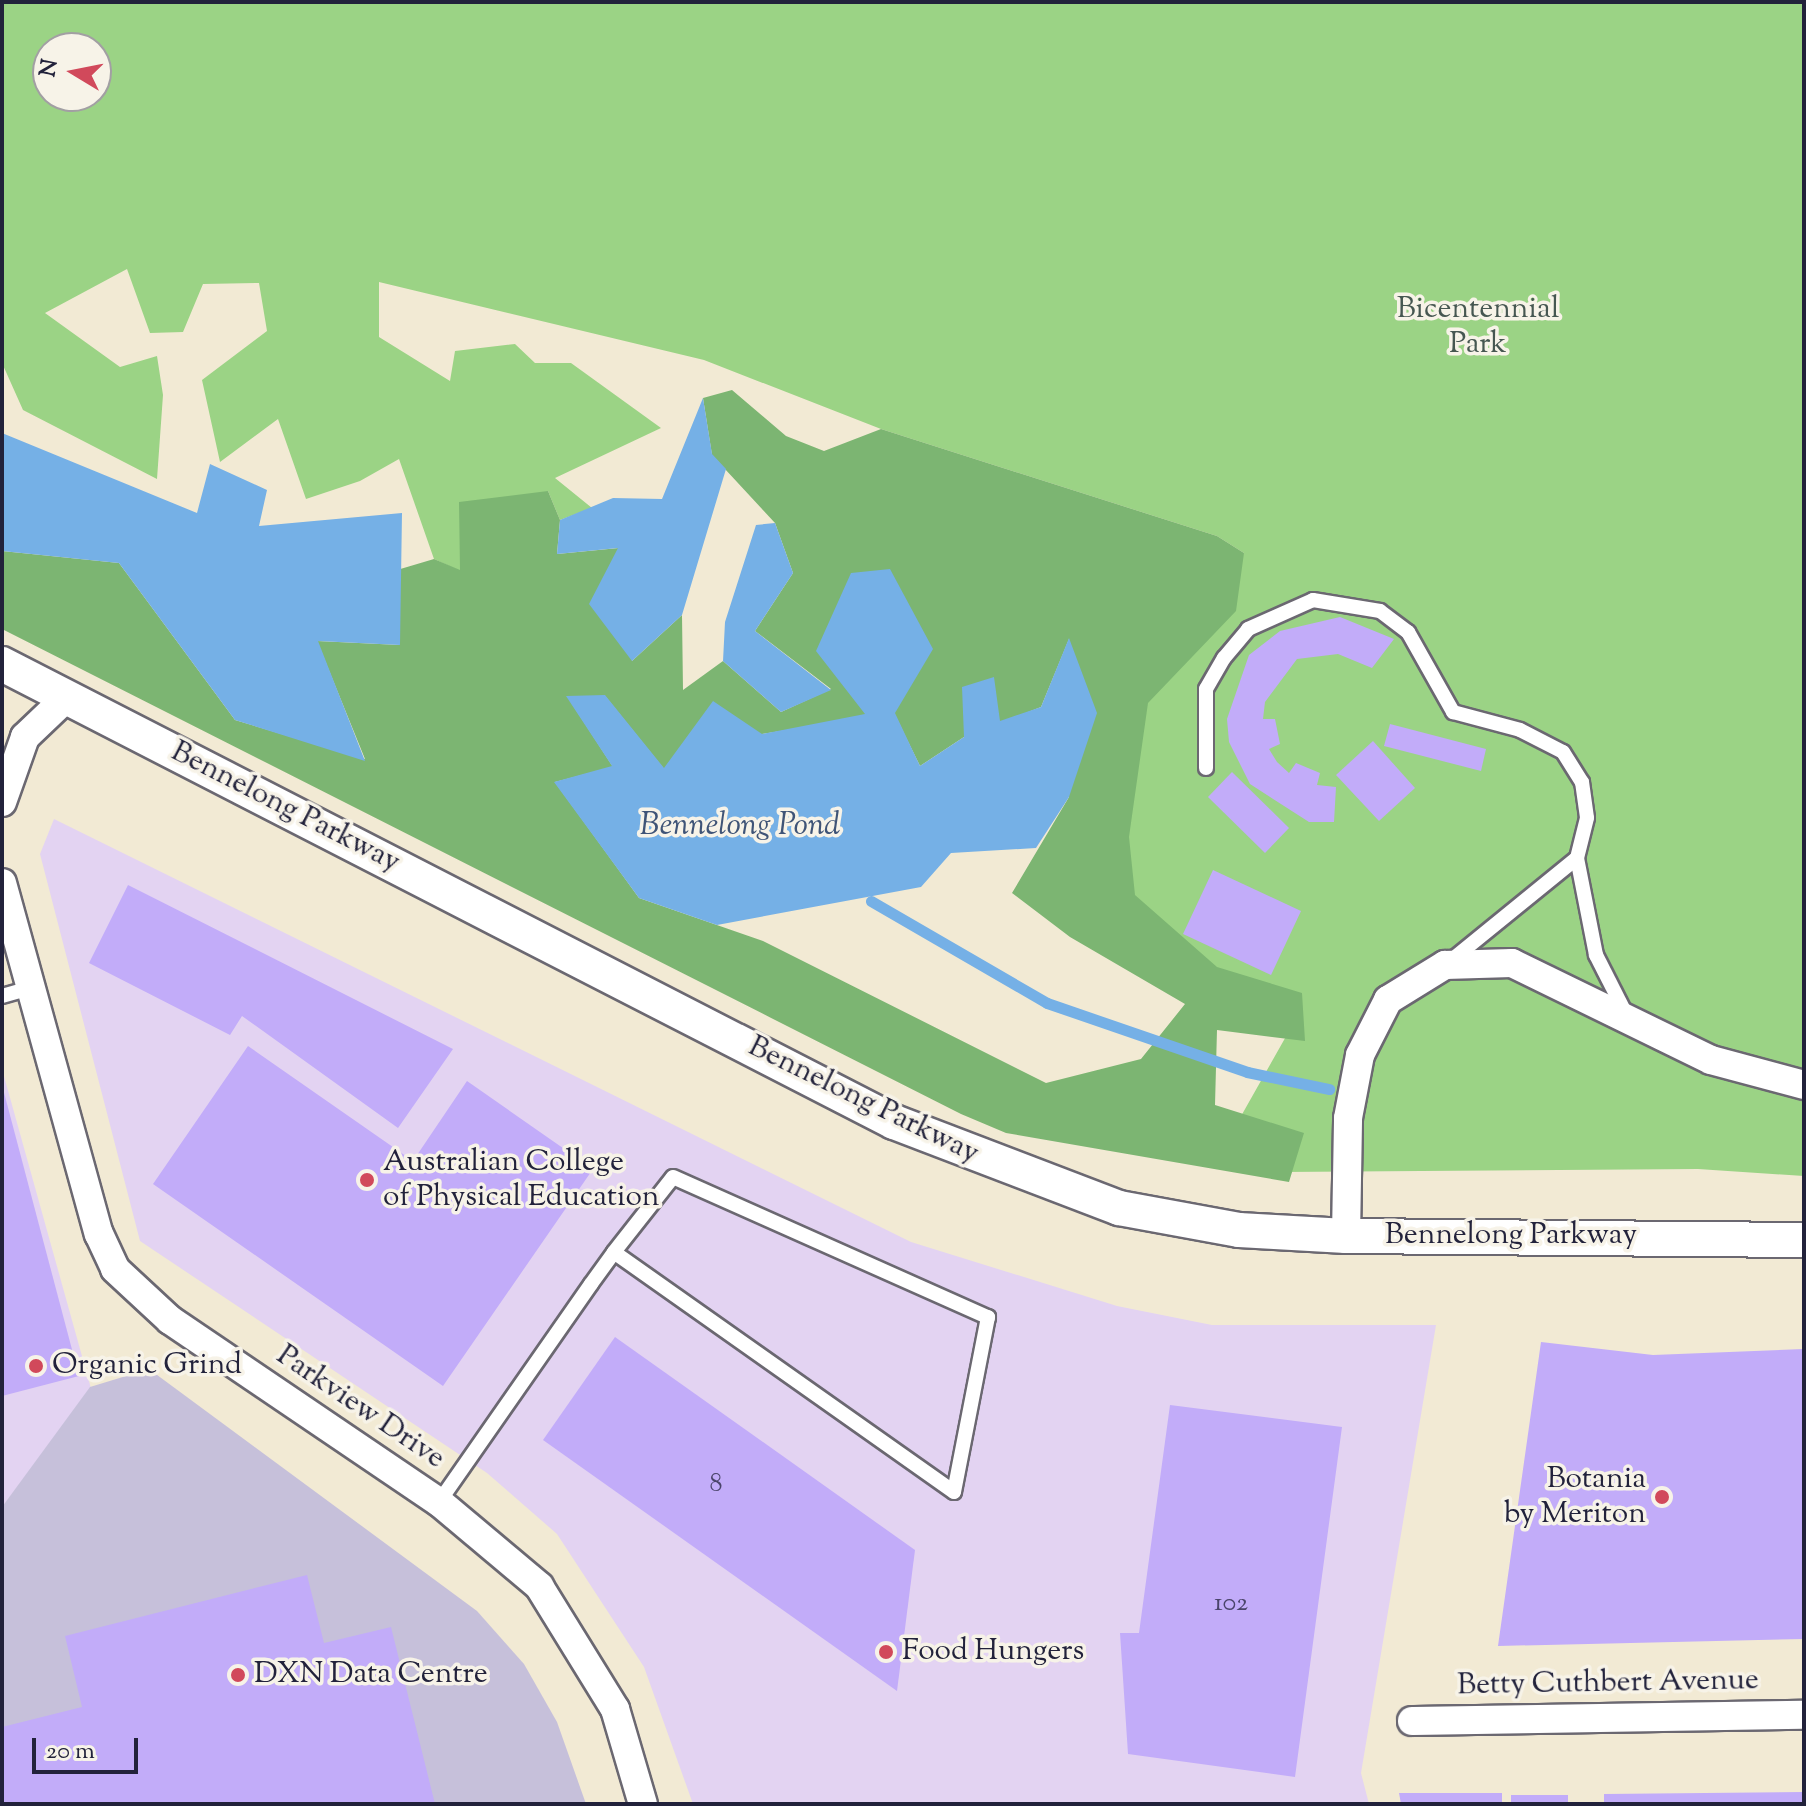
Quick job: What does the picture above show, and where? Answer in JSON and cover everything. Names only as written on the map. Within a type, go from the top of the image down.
[{"type":"street","name":"Bennelong Parkway","points":[[2,664],[894,1122],[1138,1214],[1346,1236],[1804,1240]]},
{"type":"street","points":[[2,802],[25,737],[67,697]]},
{"type":"street","name":"Parkview Drive","points":[[2,883],[99,1234],[128,1287],[439,1502],[539,1586],[586,1653],[615,1709],[643,1804]]},
{"type":"street","points":[[1346,1236],[1348,1118],[1360,1055],[1388,1000],[1445,965],[1512,963],[1711,1060],[1804,1085]]},
{"type":"street","name":"Betty Cuthbert Avenue","points":[[1412,1721],[1804,1715]]},
{"type":"lane","points":[[1206,768],[1206,689],[1248,629],[1280,609],[1345,600],[1380,611],[1408,632],[1453,712],[1520,730],[1563,752],[1582,782],[1587,818],[1577,858],[1596,955],[1630,1022]]},
{"type":"lane","points":[[1445,965],[1577,858]]},
{"type":"lane","points":[[2,996],[33,987]]},
{"type":"lane","points":[[439,1502],[614,1252],[673,1177],[988,1317],[954,1492],[614,1252]]},
{"type":"shaded area","points":[[54,819],[911,1242],[1117,1306],[1212,1325],[1436,1325],[1361,1773],[1369,1804],[693,1804],[644,1667],[557,1534],[487,1473],[140,1241],[40,854]]},
{"type":"shaded area","points":[[2,1069],[92,1392],[2,1507]]},
{"type":"shaded area","points":[[149,1369],[477,1611],[524,1664],[557,1722],[586,1804],[2,1804],[2,1507],[90,1387]]},
{"type":"green space","name":"Bicentennial Park","points":[[2,2],[1804,2],[1804,1176],[1698,1169],[1282,1172],[1214,1164],[1297,1017],[1021,896],[1244,553],[1217,536],[881,429],[704,360],[379,282],[379,337],[450,381],[455,351],[515,344],[535,363],[571,363],[661,428],[555,478],[592,508],[560,520],[548,491],[460,571],[434,559],[399,459],[360,481],[306,499],[278,419],[220,462],[202,380],[267,331],[259,283],[203,284],[183,332],[150,333],[127,269],[45,313],[120,367],[157,356],[163,395],[157,479],[23,410],[2,363]]},
{"type":"green space","points":[[732,390],[786,436],[824,451],[881,429],[1217,536],[1244,553],[1236,611],[1148,703],[1129,837],[1135,895],[1217,967],[1302,993],[1305,1041],[1217,1030],[1215,1105],[1304,1133],[1289,1182],[1006,1133],[961,1114],[2,629],[2,551],[119,563],[235,720],[365,759],[317,641],[400,645],[397,570],[434,559],[460,570],[459,502],[548,491],[560,520],[557,554],[619,548],[632,661],[682,615],[683,690],[723,661],[781,712],[831,689],[755,631],[793,573],[775,523],[712,455],[703,398]],"holes":[[[1069,639],[1069,797],[1012,893],[1070,937],[1185,1004],[1141,1059],[1046,1083],[763,941],[639,898],[555,782],[613,767],[567,696],[605,696],[664,769],[762,734],[894,713],[920,766],[964,737],[1041,707]]]},
{"type":"water","points":[[703,398],[712,454],[726,469],[682,615],[632,661],[589,604],[618,548],[557,554],[560,520],[613,498],[662,499]]},
{"type":"water","points":[[2,433],[197,513],[210,464],[267,490],[259,526],[402,513],[400,645],[318,641],[365,761],[235,720],[119,563],[2,551]]},
{"type":"water","points":[[775,523],[793,573],[755,631],[831,690],[781,712],[723,661],[725,622],[756,525]]},
{"type":"water","name":"Bennelong Pond","points":[[890,569],[933,649],[895,713],[920,766],[964,737],[962,687],[994,677],[1000,721],[1041,707],[1069,638],[1097,713],[1069,797],[1036,848],[951,853],[921,887],[717,925],[639,898],[554,782],[612,766],[566,696],[605,695],[664,768],[713,701],[762,734],[865,714],[816,651],[851,573]]},
{"type":"building","points":[[1340,617],[1394,639],[1372,668],[1338,654],[1297,659],[1265,702],[1263,719],[1275,719],[1280,744],[1269,749],[1277,762],[1289,773],[1296,763],[1320,773],[1317,785],[1336,787],[1334,822],[1309,822],[1250,784],[1229,742],[1227,719],[1249,655],[1280,631]]},
{"type":"building","points":[[1390,724],[1486,749],[1481,771],[1384,746]]},
{"type":"building","points":[[1373,741],[1415,788],[1379,821],[1336,775]]},
{"type":"building","points":[[1232,772],[1289,828],[1265,853],[1208,797]]},
{"type":"building","points":[[1213,870],[1301,911],[1271,975],[1183,934]]},
{"type":"building","points":[[128,885],[453,1049],[398,1128],[242,1016],[230,1035],[89,963]]},
{"type":"building","points":[[248,1046],[413,1161],[467,1081],[593,1169],[443,1386],[153,1184]]},
{"type":"building","points":[[2,1085],[79,1376],[2,1396]]},
{"type":"building","points":[[615,1337],[915,1550],[897,1691],[543,1440]]},
{"type":"building","name":"Botania by Meriton","points":[[1541,1342],[1653,1355],[1804,1349],[1804,1639],[1498,1646]]},
{"type":"building","points":[[1170,1405],[1342,1427],[1295,1777],[1128,1754],[1120,1633],[1139,1633]]},
{"type":"building","name":"DXN Data Centre","points":[[307,1575],[324,1643],[391,1627],[435,1804],[2,1804],[2,1727],[82,1707],[65,1636]]},
{"type":"building","points":[[1804,1792],[1804,1804],[1604,1804],[1604,1794]]},
{"type":"building","points":[[1399,1793],[1502,1793],[1502,1804],[1401,1804]]},
{"type":"building","points":[[1511,1795],[1568,1795],[1568,1804],[1511,1804]]},
{"type":"waterway","points":[[871,901],[1047,1003],[1247,1072],[1329,1089]]},
{"type":"place","name":"Australian College of Physical Education","points":[[367,1180]]},
{"type":"place","name":"Organic Grind","points":[[36,1366]]},
{"type":"place","name":"Botania by Meriton","points":[[1662,1497]]},
{"type":"place","name":"Food Hungers","points":[[886,1652]]},
{"type":"place","name":"DXN Data Centre","points":[[238,1675]]}]
